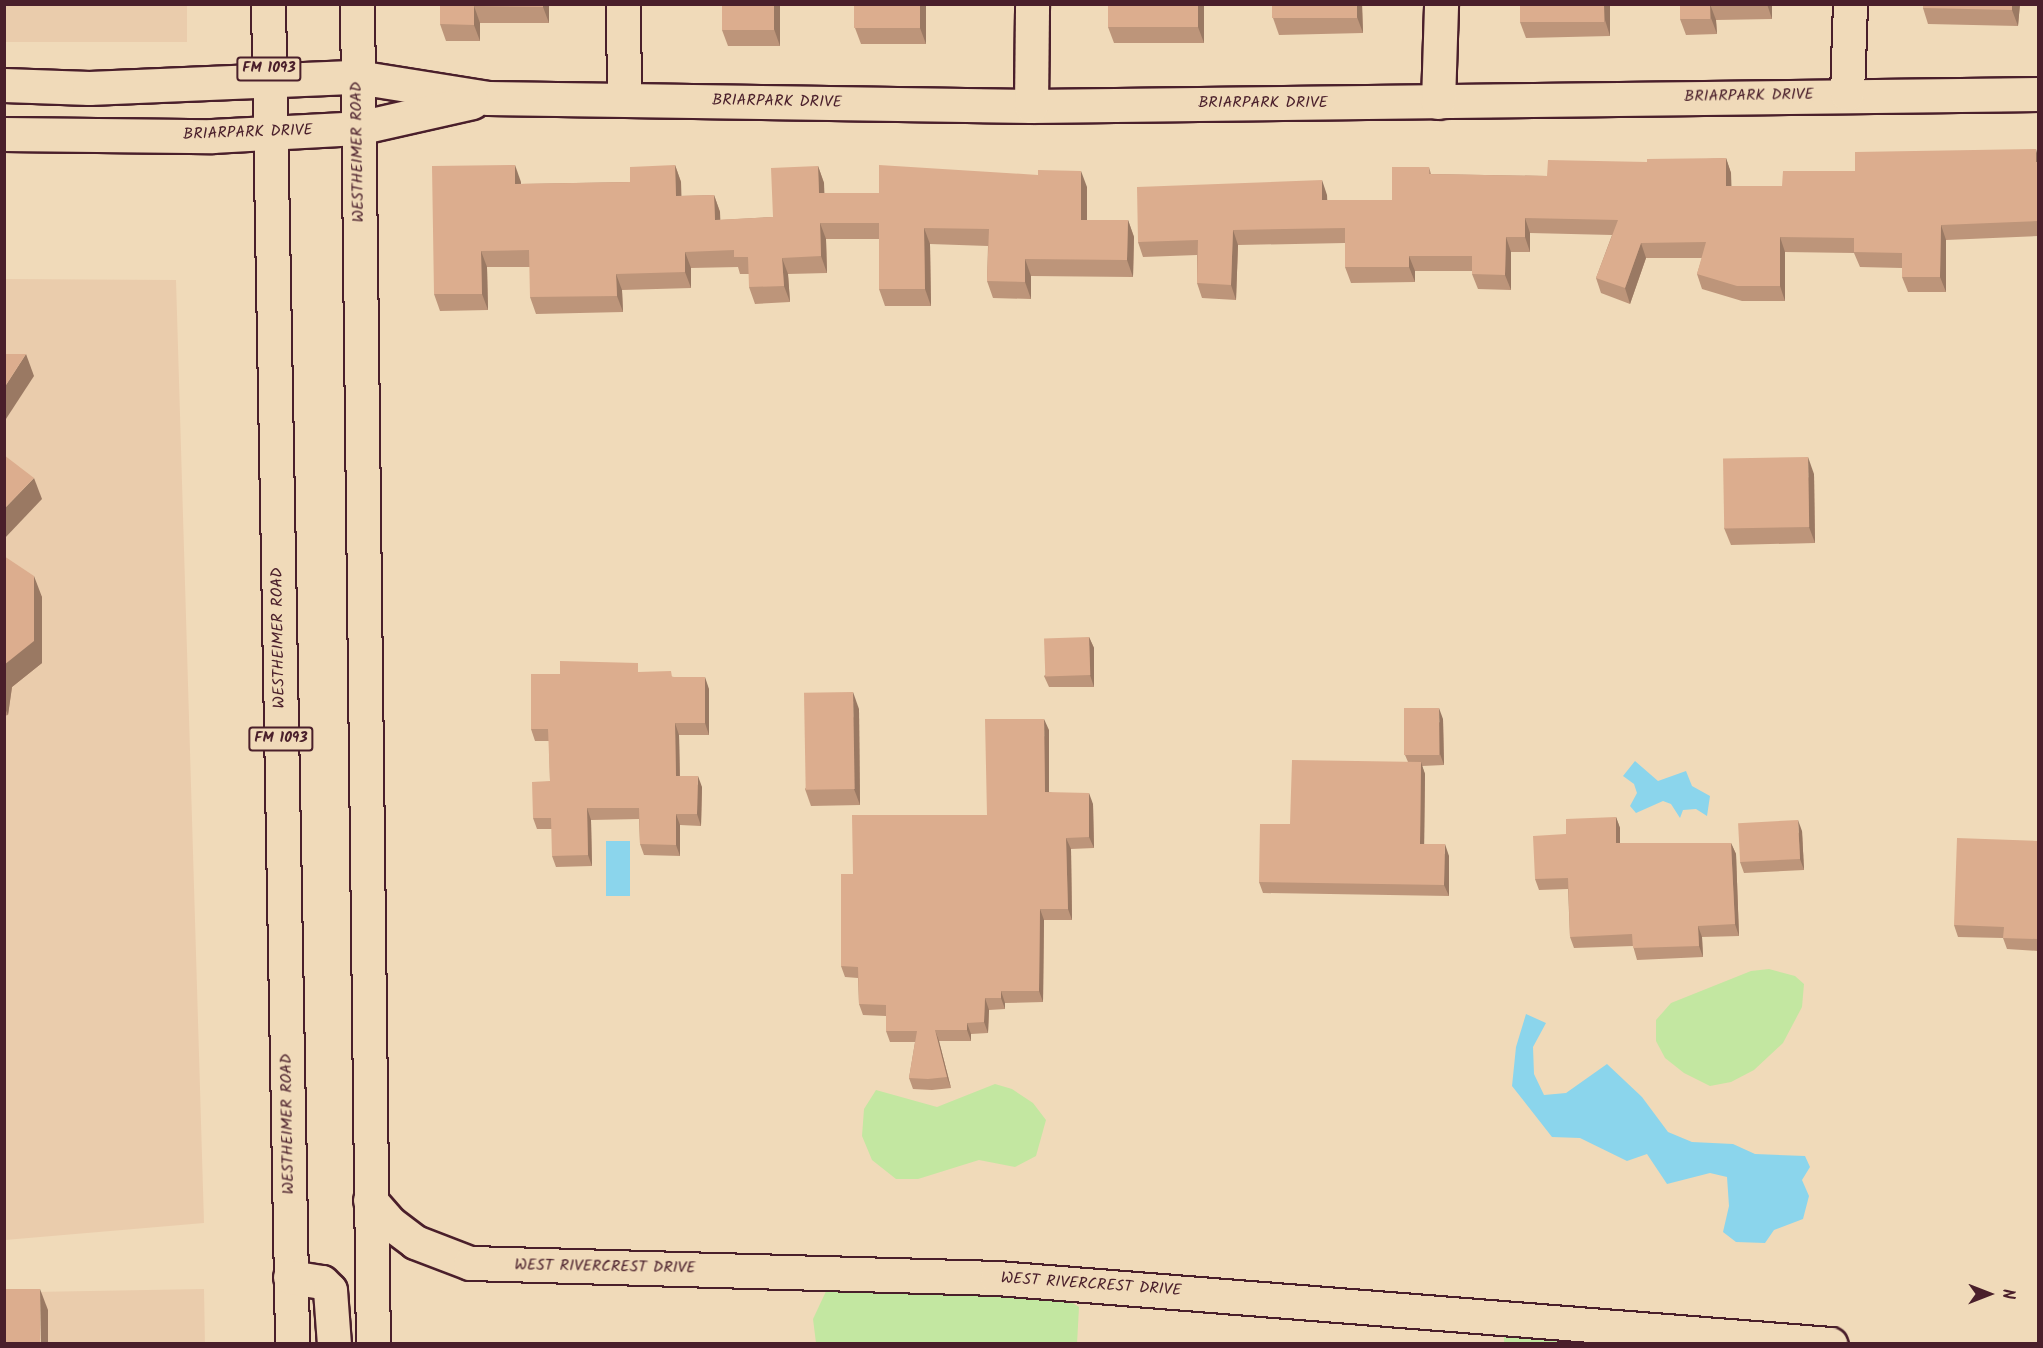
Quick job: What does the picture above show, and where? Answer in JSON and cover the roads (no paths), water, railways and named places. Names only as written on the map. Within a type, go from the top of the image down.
[{"type":"street","name":"WESTHEIMER ROAD","points":[[268,4],[292,1344]]},
{"type":"street","name":"WESTHEIMER ROAD","points":[[357,4],[373,1344]]},
{"type":"street","points":[[623,4],[624,99]]},
{"type":"street","points":[[1030,106],[1032,4]]},
{"type":"street","points":[[1438,102],[1441,4]]},
{"type":"street","points":[[1847,94],[1850,4]]},
{"type":"street","name":"BRIARPARK DRIVE","points":[[4,86],[89,88],[357,77],[488,98],[1030,106],[1438,102],[1847,94],[2038,94]]},
{"type":"street","name":"BRIARPARK DRIVE","points":[[4,134],[270,134],[358,128],[488,98]]},
{"type":"street","name":"WEST RIVERCREST DRIVE","points":[[370,1200],[390,1223],[415,1242],[470,1263],[997,1278],[1830,1344]]},
{"type":"street","points":[[290,1277],[322,1282],[330,1290],[334,1344]]},
{"type":"water","points":[[1635,761],[1658,781],[1686,771],[1692,786],[1710,796],[1707,816],[1696,809],[1683,810],[1680,818],[1671,804],[1663,801],[1636,813],[1630,806],[1637,793],[1634,784],[1623,776]]},
{"type":"water","points":[[606,841],[630,841],[630,896],[606,896]]},
{"type":"water","points":[[1526,1014],[1546,1023],[1533,1047],[1534,1074],[1544,1095],[1566,1093],[1607,1064],[1642,1097],[1668,1132],[1692,1142],[1733,1144],[1755,1154],[1805,1156],[1810,1167],[1802,1180],[1809,1196],[1803,1219],[1774,1230],[1765,1243],[1736,1242],[1723,1232],[1729,1206],[1727,1177],[1710,1173],[1667,1184],[1647,1154],[1627,1161],[1580,1138],[1552,1137],[1512,1086],[1516,1047]]}]
